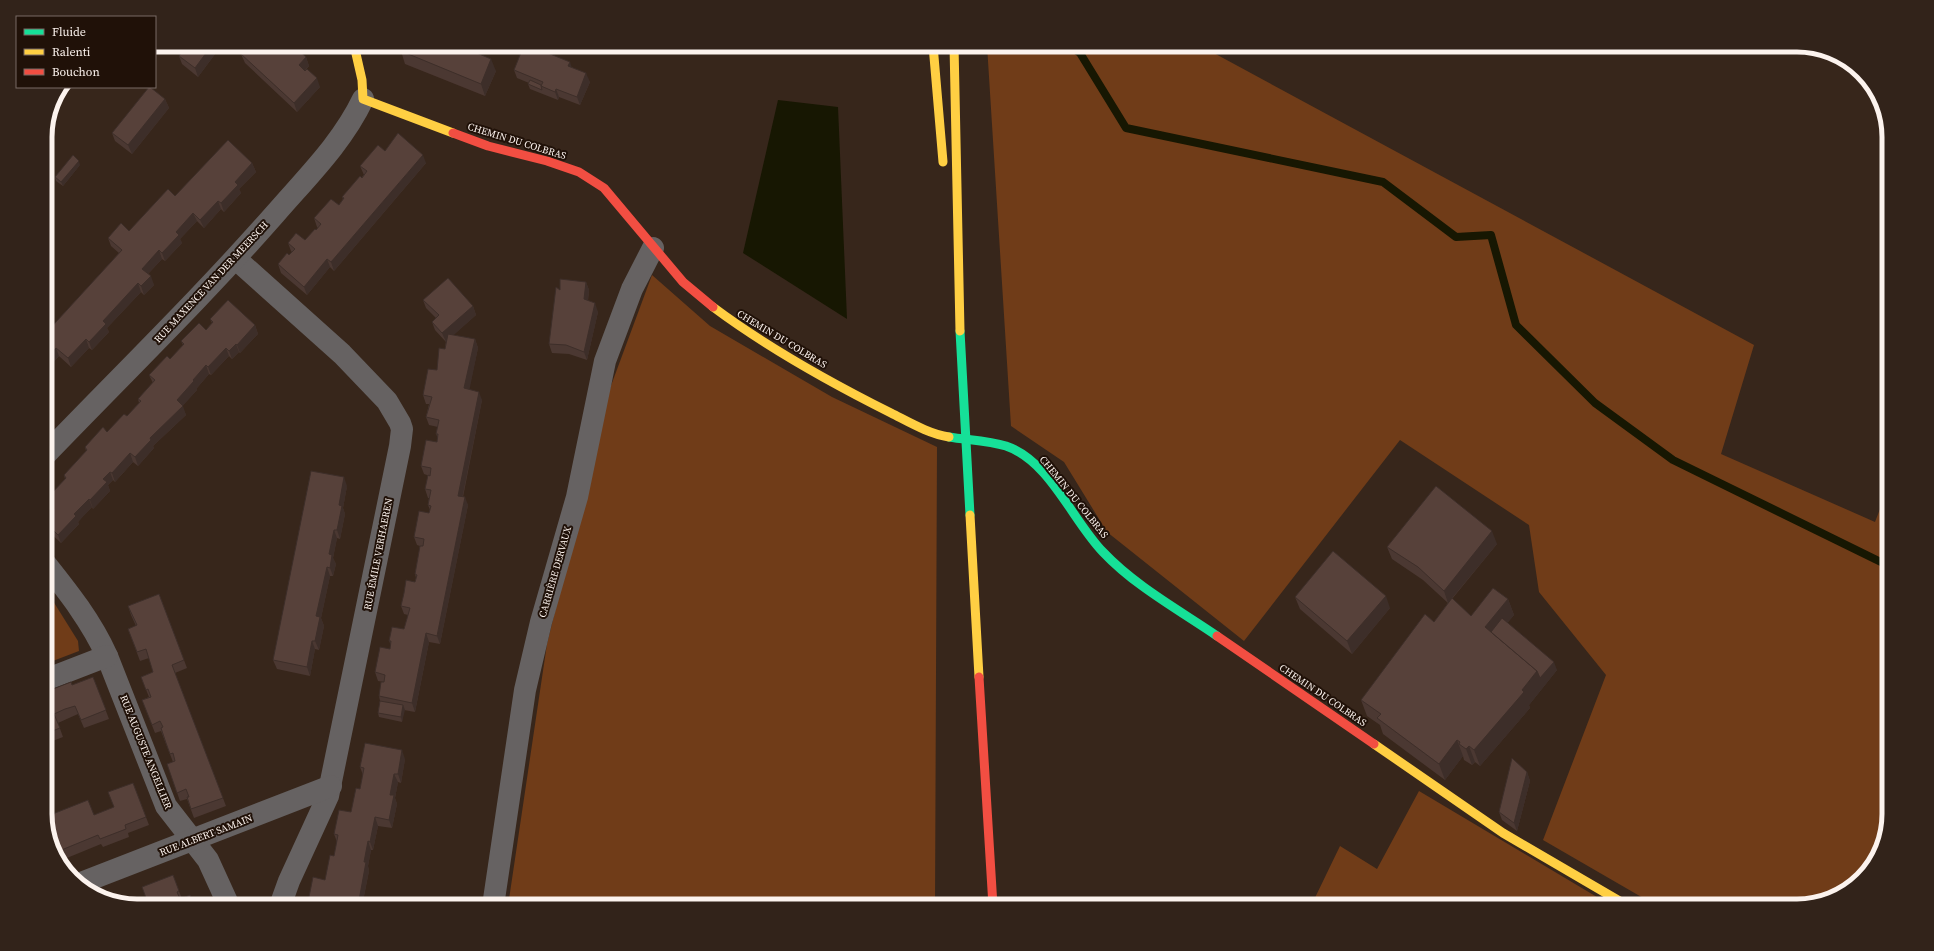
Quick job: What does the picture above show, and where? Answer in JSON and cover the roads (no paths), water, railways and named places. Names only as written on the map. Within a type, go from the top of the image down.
[{"type":"street","points":[[356,52],[362,80],[363,99]]},
{"type":"street","points":[[934,52],[944,169]]},
{"type":"street","points":[[954,52],[961,365],[993,899]]},
{"type":"street","name":"CHEMIN DU COLBRAS","points":[[363,99],[488,146],[548,161],[579,172],[604,188],[683,282],[719,313],[769,346],[872,404],[922,428],[941,436],[1005,446],[1019,452],[1031,461],[1046,476],[1103,552],[1136,581],[1470,811],[1616,899]]},
{"type":"street","name":"RUE MAXENCE VAN DER MEERSCH","points":[[52,448],[236,259],[334,146],[352,122],[363,99]]},
{"type":"street","points":[[948,216],[961,365]]},
{"type":"street","name":"CARRIÈRE DERVAUX","points":[[494,899],[525,690],[531,660],[577,497],[605,361],[632,289],[653,248]]},
{"type":"street","name":"RUE ÉMILE VERHAEREN","points":[[236,259],[350,362],[392,408],[402,429],[399,454],[331,786],[320,817],[289,880],[282,899]]},
{"type":"street","name":"RUE AUGUSTE ANGELLIER","points":[[52,572],[85,615],[107,656],[166,806],[212,867],[226,899]]},
{"type":"street","points":[[52,677],[107,656]]},
{"type":"street","name":"RUE ALBERT SAMAIN","points":[[85,881],[331,786]]},
{"type":"waterway","points":[[1078,52],[1126,128],[1383,182],[1456,237],[1491,235],[1516,325],[1595,403],[1673,460],[1882,563]]}]
